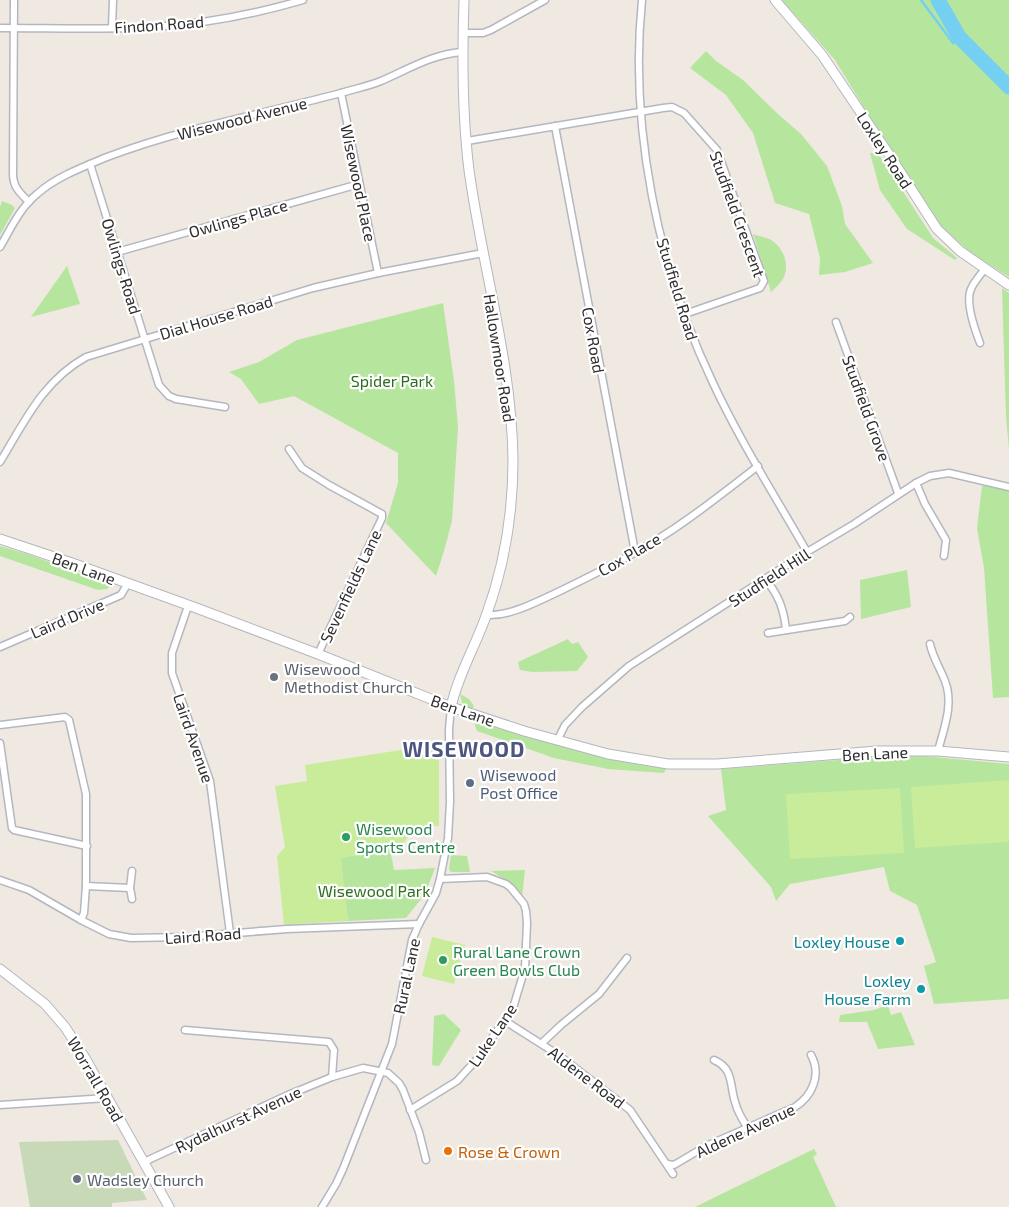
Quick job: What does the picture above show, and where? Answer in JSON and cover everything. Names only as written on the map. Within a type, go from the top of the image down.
[{"type":"street","points":[[14,0],[13,182],[16,189],[28,202]]},
{"type":"street","points":[[112,28],[113,0]]},
{"type":"street","name":"Findon Road","points":[[0,28],[152,27],[193,23],[240,15],[303,0]]},
{"type":"street","name":"Hallowmoor Road","points":[[451,707],[456,689],[487,615],[497,580],[504,551],[513,460],[510,414],[502,354],[483,253],[464,119],[464,0]]},
{"type":"street","points":[[463,33],[483,33],[491,30],[546,0]]},
{"type":"street","name":"Studfield Road","points":[[642,0],[638,45],[644,144],[658,220],[671,273],[684,314],[713,383],[807,552]]},
{"type":"street","name":"Loxley Road","points":[[774,0],[822,55],[937,229],[960,251],[1009,285]]},
{"type":"street","name":"Wisewood Avenue","points":[[0,247],[20,212],[28,202],[51,184],[90,164],[196,128],[341,93],[380,81],[434,57],[448,53],[463,52]]},
{"type":"street","name":"Wisewood Place","points":[[341,93],[378,273]]},
{"type":"street","name":"Studfield Crescent","points":[[467,142],[672,107],[678,109],[714,146],[720,158],[764,281],[760,288],[684,314]]},
{"type":"street","name":"Cox Road","points":[[555,126],[635,552]]},
{"type":"street","name":"Owlings Road","points":[[90,164],[159,385],[163,391],[176,399],[225,407]]},
{"type":"street","name":"Owlings Place","points":[[117,252],[359,184]]},
{"type":"street","name":"Dial House Road","points":[[0,462],[46,388],[71,365],[86,357],[314,288],[378,273],[483,253]]},
{"type":"street","points":[[980,343],[974,330],[969,298],[970,290],[985,269]]},
{"type":"street","name":"Studfield Grove","points":[[836,322],[898,494]]},
{"type":"street","name":"Sevenfields Lane","points":[[289,449],[302,468],[382,514],[382,518],[318,654]]},
{"type":"street","name":"Cox Place","points":[[487,615],[505,614],[540,601],[635,552],[687,520],[758,466]]},
{"type":"street","name":"Studfield Hill","points":[[557,741],[564,725],[629,666],[916,483],[930,476],[949,473],[1009,487]]},
{"type":"street","points":[[916,483],[925,504],[946,540],[944,556]]},
{"type":"street","name":"Ben Lane","points":[[0,539],[318,654],[451,707],[557,741],[630,759],[683,765],[717,764],[877,751],[938,751],[1009,757]]},
{"type":"street","points":[[765,579],[780,599],[784,611],[786,630]]},
{"type":"street","name":"Laird Drive","points":[[0,647],[121,595],[128,584]]},
{"type":"street","name":"Laird Avenue","points":[[188,606],[172,653],[172,673],[210,781],[230,933]]},
{"type":"street","points":[[768,633],[845,622],[850,617]]},
{"type":"street","points":[[930,644],[932,654],[945,680],[950,702],[938,751]]},
{"type":"street","name":"Rural Lane","points":[[322,1207],[336,1184],[392,1044],[412,940],[436,893],[440,879],[448,838],[450,802],[448,729],[451,707]]},
{"type":"street","points":[[0,726],[65,717],[69,720],[86,794],[86,886],[84,913],[81,920]]},
{"type":"street","points":[[0,742],[14,830],[87,846]]},
{"type":"street","points":[[132,871],[130,888],[132,899]]},
{"type":"street","name":"Luke Lane","points":[[410,1110],[457,1081],[478,1058],[513,1008],[525,968],[527,924],[524,904],[511,888],[497,880],[486,877],[440,879]]},
{"type":"street","name":"Laird Road","points":[[0,880],[29,890],[109,934],[130,938],[186,937],[230,933],[419,924]]},
{"type":"street","points":[[86,886],[130,888]]},
{"type":"street","points":[[542,1043],[561,1024],[599,994],[627,958]]},
{"type":"street","name":"Worrall Road","points":[[0,969],[55,1014],[74,1041],[169,1207]]},
{"type":"street","name":"Aldene Road","points":[[505,1021],[542,1043],[630,1110],[673,1174]]},
{"type":"street","points":[[185,1030],[329,1042],[334,1050],[332,1077]]},
{"type":"street","name":"Aldene Avenue","points":[[668,1164],[674,1165],[699,1150],[795,1107],[808,1097],[816,1076],[811,1055]]},
{"type":"street","points":[[714,1060],[724,1066],[728,1072],[736,1106],[747,1127]]},
{"type":"street","name":"Rydalhurst Avenue","points":[[144,1162],[288,1095],[332,1077],[363,1068],[382,1070]]},
{"type":"street","points":[[382,1070],[388,1072],[403,1090],[419,1132],[426,1160]]},
{"type":"street","points":[[0,1105],[107,1098]]},
{"type":"green space","points":[[782,0],[1009,0],[1009,277],[970,252],[941,226],[890,150],[835,60]]},
{"type":"green space","points":[[706,51],[716,61],[743,80],[801,134],[827,166],[842,206],[845,224],[873,263],[845,272],[819,275],[820,258],[809,214],[775,203],[753,133],[726,95],[690,68]]},
{"type":"green space","points":[[870,153],[878,153],[933,238],[957,258],[955,260],[907,229],[880,190]]},
{"type":"green space","points":[[2,201],[15,208],[0,235],[0,207]]},
{"type":"green space","points":[[753,234],[774,242],[784,255],[786,272],[780,283],[771,292]]},
{"type":"green space","points":[[67,266],[80,304],[31,317]]},
{"type":"green space","points":[[1002,288],[1009,293],[1009,449],[1006,417]]},
{"type":"green space","name":"Spider Park","points":[[443,303],[454,381],[458,427],[452,521],[436,576],[386,523],[398,483],[398,453],[294,396],[259,404],[241,379],[229,372],[259,362],[297,340]]},
{"type":"green space","points":[[982,486],[991,486],[1009,491],[1009,697],[993,698],[984,568],[977,528]]},
{"type":"green space","points":[[0,546],[30,555],[109,584],[110,586],[107,589],[98,590],[0,556]]},
{"type":"green space","points":[[907,570],[911,607],[861,619],[860,580]]},
{"type":"green space","points":[[568,639],[572,644],[578,642],[588,657],[577,671],[532,672],[520,670],[518,662]]},
{"type":"green space","points":[[460,694],[469,699],[474,706],[472,710],[462,703]]},
{"type":"green space","points":[[472,717],[486,724],[562,746],[648,766],[667,767],[664,773],[608,769],[554,758],[477,731]]},
{"type":"green space","name":"Wisewood Sports Centre","points":[[439,744],[439,826],[417,826],[400,847],[341,858],[348,921],[284,925],[277,856],[285,847],[275,786],[307,781],[305,765]]},
{"type":"green space","points":[[923,756],[1009,764],[1009,999],[934,1004],[924,966],[936,962],[917,905],[890,891],[884,867],[790,884],[776,901],[771,887],[708,816],[726,810],[721,769],[878,757]]},
{"type":"green space","points":[[1009,780],[1009,842],[915,848],[911,787]]},
{"type":"green space","points":[[900,788],[904,853],[790,859],[786,794]]},
{"type":"green space","name":"Wisewood Park","points":[[390,849],[394,870],[435,868],[425,894],[406,918],[348,921],[340,858]]},
{"type":"green space","points":[[451,855],[467,856],[470,872],[451,872],[449,869]]},
{"type":"green space","points":[[525,870],[522,897],[512,884],[491,871]]},
{"type":"green space","name":"Rural Lane Crown Green Bowls Club","points":[[432,937],[465,945],[454,984],[422,976]]},
{"type":"green space","points":[[888,1005],[891,1015],[901,1012],[915,1045],[878,1049],[867,1022],[839,1022],[840,1015],[874,1010]]},
{"type":"green space","points":[[444,1014],[461,1030],[439,1066],[432,1065],[434,1016]]},
{"type":"green space","points":[[118,1140],[147,1200],[112,1203],[112,1207],[30,1207],[19,1142]]},
{"type":"green space","points":[[814,1149],[817,1154],[813,1157],[836,1207],[695,1207]]},
{"type":"waterway","points":[[921,0],[953,43],[959,37]]},
{"type":"waterway","points":[[938,0],[959,37],[1009,87]]},
{"type":"place","name":"Wisewood Methodist Church","points":[[274,677]]},
{"type":"place","name":"Wisewood Post Office","points":[[470,783]]},
{"type":"place","name":"Wisewood Sports Centre","points":[[346,837]]},
{"type":"place","name":"Loxley House","points":[[900,941]]},
{"type":"place","name":"Rural Lane Crown Green Bowls Club","points":[[443,960]]},
{"type":"place","name":"Loxley House Farm","points":[[921,989]]},
{"type":"place","name":"Rose & Crown","points":[[448,1151]]},
{"type":"place","name":"Wadsley Church","points":[[77,1179]]},
{"type":"district","name":"WISEWOOD","points":[[464,748]]}]
